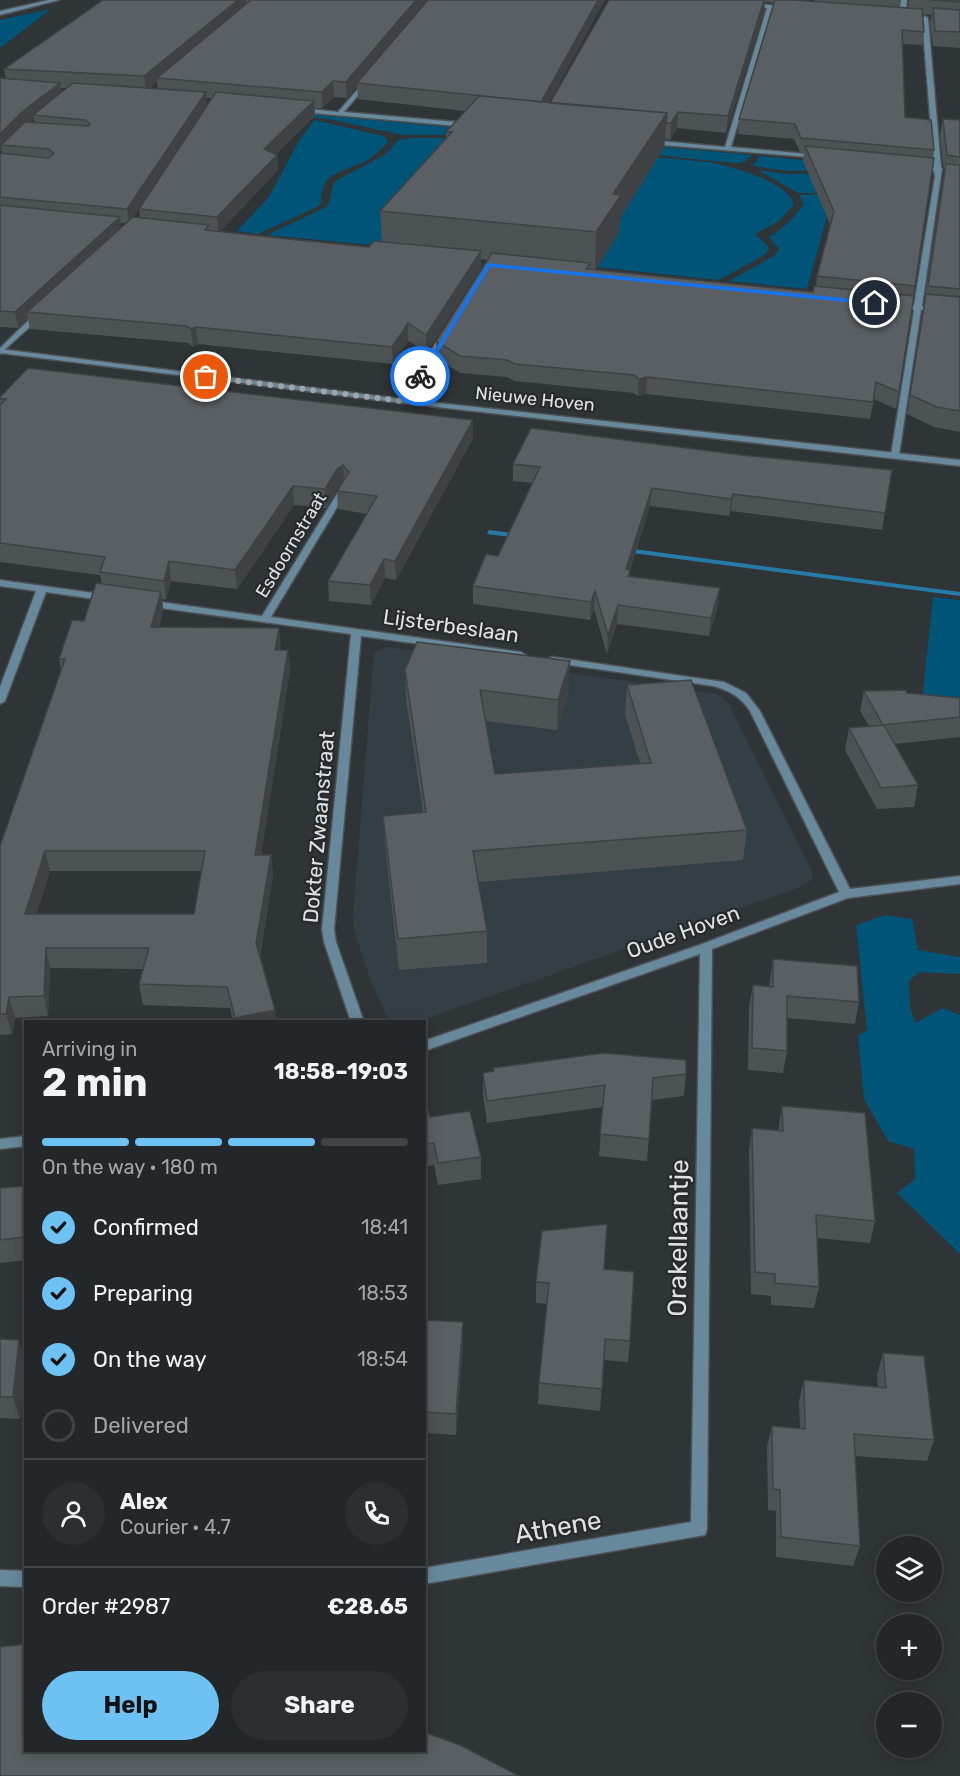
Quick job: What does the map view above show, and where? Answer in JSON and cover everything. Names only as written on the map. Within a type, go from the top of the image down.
[{"type":"street","points":[[0,13],[56,0]]},
{"type":"street","points":[[902,17],[904,0]]},
{"type":"street","points":[[736,1],[748,5]]},
{"type":"street","points":[[727,5],[798,9]]},
{"type":"street","points":[[727,149],[770,7]]},
{"type":"street","points":[[890,16],[937,20]]},
{"type":"street","points":[[895,455],[939,172],[925,18]]},
{"type":"street","points":[[340,114],[373,74]]},
{"type":"street","points":[[287,109],[479,126]]},
{"type":"street","points":[[638,141],[822,158]]},
{"type":"street","points":[[906,166],[939,172],[949,177]]},
{"type":"street","points":[[884,304],[960,312]]},
{"type":"street","points":[[0,352],[45,310]]},
{"type":"street","points":[[402,401],[448,331]]},
{"type":"street","name":"Nieuwe Hoven","points":[[0,352],[402,401],[960,463]]},
{"type":"street","name":"Esdoornstraat","points":[[266,618],[344,489]]},
{"type":"street","points":[[0,583],[125,600]]},
{"type":"street","points":[[0,700],[42,589]]},
{"type":"street","name":"Lijsterbeslaan","points":[[137,601],[529,656]]},
{"type":"street","name":"Dokter Zwaanstraat","points":[[356,632],[328,929],[330,942],[357,1020]]},
{"type":"street","name":"Lijsterbeslaan","points":[[540,658],[713,683],[727,686],[744,696],[755,711],[846,894]]},
{"type":"street","name":"Oude Hoven","points":[[426,1045],[706,947],[846,894],[960,880]]},
{"type":"street","name":"Orakellaantje","points":[[699,1529],[706,947]]},
{"type":"street","points":[[0,1144],[24,1141]]},
{"type":"street","name":"Athene","points":[[426,1576],[699,1529]]},
{"type":"street","points":[[0,1578],[24,1579]]},
{"type":"shaded area","points":[[51,9],[0,48],[0,20]]},
{"type":"shaded area","points":[[243,108],[490,131],[453,135],[403,135],[328,119],[237,110]]},
{"type":"shaded area","points":[[314,120],[384,136],[388,142],[370,159],[332,176],[324,186],[321,203],[317,207],[258,234],[237,231],[269,197],[297,144]]},
{"type":"shaded area","points":[[498,132],[752,155],[745,162],[737,163],[617,150]]},
{"type":"shaded area","points":[[450,138],[708,162],[744,171],[770,182],[790,196],[794,205],[779,221],[755,234],[769,247],[766,254],[719,280],[596,267],[643,174],[393,247],[267,235],[326,207],[337,180],[385,155],[398,140]]},
{"type":"shaded area","points":[[760,156],[913,170],[788,171],[753,166]]},
{"type":"shaded area","points":[[758,170],[787,174],[839,173],[807,289],[729,281],[774,256],[779,249],[769,237],[788,223],[803,205],[800,195],[818,194],[817,191],[798,193]]},
{"type":"shaded area","points":[[489,530],[960,592],[960,596],[487,534]]},
{"type":"shaded area","points":[[933,597],[960,600],[960,717],[921,711]]},
{"type":"shaded area","points":[[389,647],[718,694],[729,704],[812,871],[812,879],[803,886],[784,893],[423,1020],[389,1020],[371,982],[354,930],[353,915],[374,652]]},
{"type":"shaded area","points":[[885,915],[912,919],[918,950],[960,957],[960,974],[919,972],[909,981],[910,1007],[915,1023],[943,1008],[960,1015],[960,1254],[897,1193],[915,1179],[914,1149],[888,1141],[864,1099],[858,1036],[867,1030],[856,925]]},
{"type":"building","points":[[103,0],[238,0],[144,76],[4,69]]},
{"type":"building","points":[[251,0],[416,0],[346,82],[333,81],[322,92],[157,78]]},
{"type":"building","points":[[428,0],[598,0],[541,102],[357,83]]},
{"type":"building","points":[[609,0],[764,0],[728,116],[678,112],[671,123],[666,123],[667,113],[550,103]]},
{"type":"building","points":[[775,0],[922,9],[924,32],[902,30],[905,117],[931,120],[934,150],[801,138],[795,124],[739,119]]},
{"type":"building","points":[[931,0],[960,0],[960,2]]},
{"type":"building","points":[[933,8],[960,10],[960,32],[935,31]]},
{"type":"building","points":[[0,78],[60,83],[23,111],[0,134]]},
{"type":"building","points":[[73,83],[206,92],[127,209],[0,197],[0,153],[48,158],[54,154],[49,149],[1,145],[25,122],[89,126],[90,124],[85,120],[33,115]]},
{"type":"building","points":[[216,92],[314,101],[264,149],[277,155],[217,217],[139,209]]},
{"type":"building","points":[[479,96],[667,113],[613,194],[621,195],[596,232],[380,211],[452,132],[446,132]]},
{"type":"building","points":[[943,119],[960,120],[960,157],[947,155]]},
{"type":"building","points":[[805,146],[934,158],[915,286],[817,276],[834,211]]},
{"type":"building","points":[[946,164],[960,165],[960,289],[928,286]]},
{"type":"building","points":[[0,205],[120,217],[15,312],[0,311]]},
{"type":"building","points":[[133,217],[209,225],[205,230],[369,247],[374,241],[481,251],[426,335],[408,323],[392,347],[27,312]]},
{"type":"building","points":[[492,253],[590,263],[586,269],[813,292],[814,286],[914,296],[899,392],[876,382],[873,402],[647,377],[639,379],[634,375],[515,364],[507,360],[460,356],[436,341]]},
{"type":"building","points":[[926,294],[960,297],[960,411],[937,407],[910,395]]},
{"type":"building","points":[[28,368],[473,420],[395,561],[384,559],[370,585],[328,581],[377,496],[337,491],[349,472],[343,465],[337,469],[325,489],[293,486],[235,570],[169,561],[164,581],[100,572],[105,557],[0,543],[0,405],[6,399],[0,399],[0,397]]},
{"type":"building","points":[[531,428],[741,455],[892,470],[885,513],[733,494],[731,499],[652,488],[626,569],[630,570],[628,576],[720,588],[711,618],[618,605],[608,635],[595,591],[591,602],[473,586],[486,554],[498,556],[540,467],[513,464]]},
{"type":"building","points":[[96,583],[161,592],[151,627],[279,628],[275,650],[288,650],[255,855],[271,855],[256,943],[275,1010],[235,1018],[227,987],[139,984],[149,948],[46,948],[44,996],[9,997],[6,1014],[0,1014],[0,846],[65,659],[59,659],[72,620],[84,621]],"holes":[[[45,851],[205,851],[194,914],[25,914]]]},
{"type":"building","points":[[417,642],[570,661],[558,700],[480,690],[495,774],[651,763],[627,685],[691,680],[747,830],[473,851],[487,931],[398,939],[383,816],[426,812],[405,670]]},
{"type":"building","points":[[906,690],[907,693],[960,698],[960,717],[883,725],[864,691]]},
{"type":"building","points":[[884,725],[918,785],[881,788],[849,728]]},
{"type":"building","points":[[773,959],[857,966],[859,1002],[787,996],[787,1051],[752,1048],[753,985],[773,987]]},
{"type":"building","points":[[603,1053],[686,1060],[686,1074],[653,1078],[649,1139],[600,1134],[605,1085],[487,1101],[483,1073],[494,1071],[493,1068]]},
{"type":"building","points":[[426,1102],[430,1117],[470,1111],[481,1157],[438,1163],[434,1143],[426,1144]]},
{"type":"building","points":[[782,1106],[865,1113],[875,1221],[816,1215],[819,1287],[775,1283],[775,1274],[755,1272],[752,1128],[783,1131]]},
{"type":"building","points":[[24,1186],[24,1237],[0,1240],[0,1188]]},
{"type":"building","points":[[607,1224],[604,1269],[634,1272],[630,1341],[605,1339],[602,1389],[539,1383],[549,1283],[536,1282],[542,1231]]},
{"type":"building","points":[[426,1320],[463,1322],[456,1414],[426,1412]]},
{"type":"building","points":[[0,1339],[19,1340],[13,1397],[0,1397]]},
{"type":"building","points":[[883,1353],[924,1356],[934,1440],[854,1434],[860,1546],[781,1537],[780,1490],[773,1489],[772,1426],[805,1429],[804,1380],[886,1388]]},
{"type":"building","points":[[24,1644],[24,1752],[426,1752],[426,1733],[460,1745],[519,1776],[0,1776],[0,1647]]},
{"type":"way so far","points":[[206,377],[402,401],[420,376]]},
{"type":"route","points":[[420,376],[489,265],[875,303]]}]
